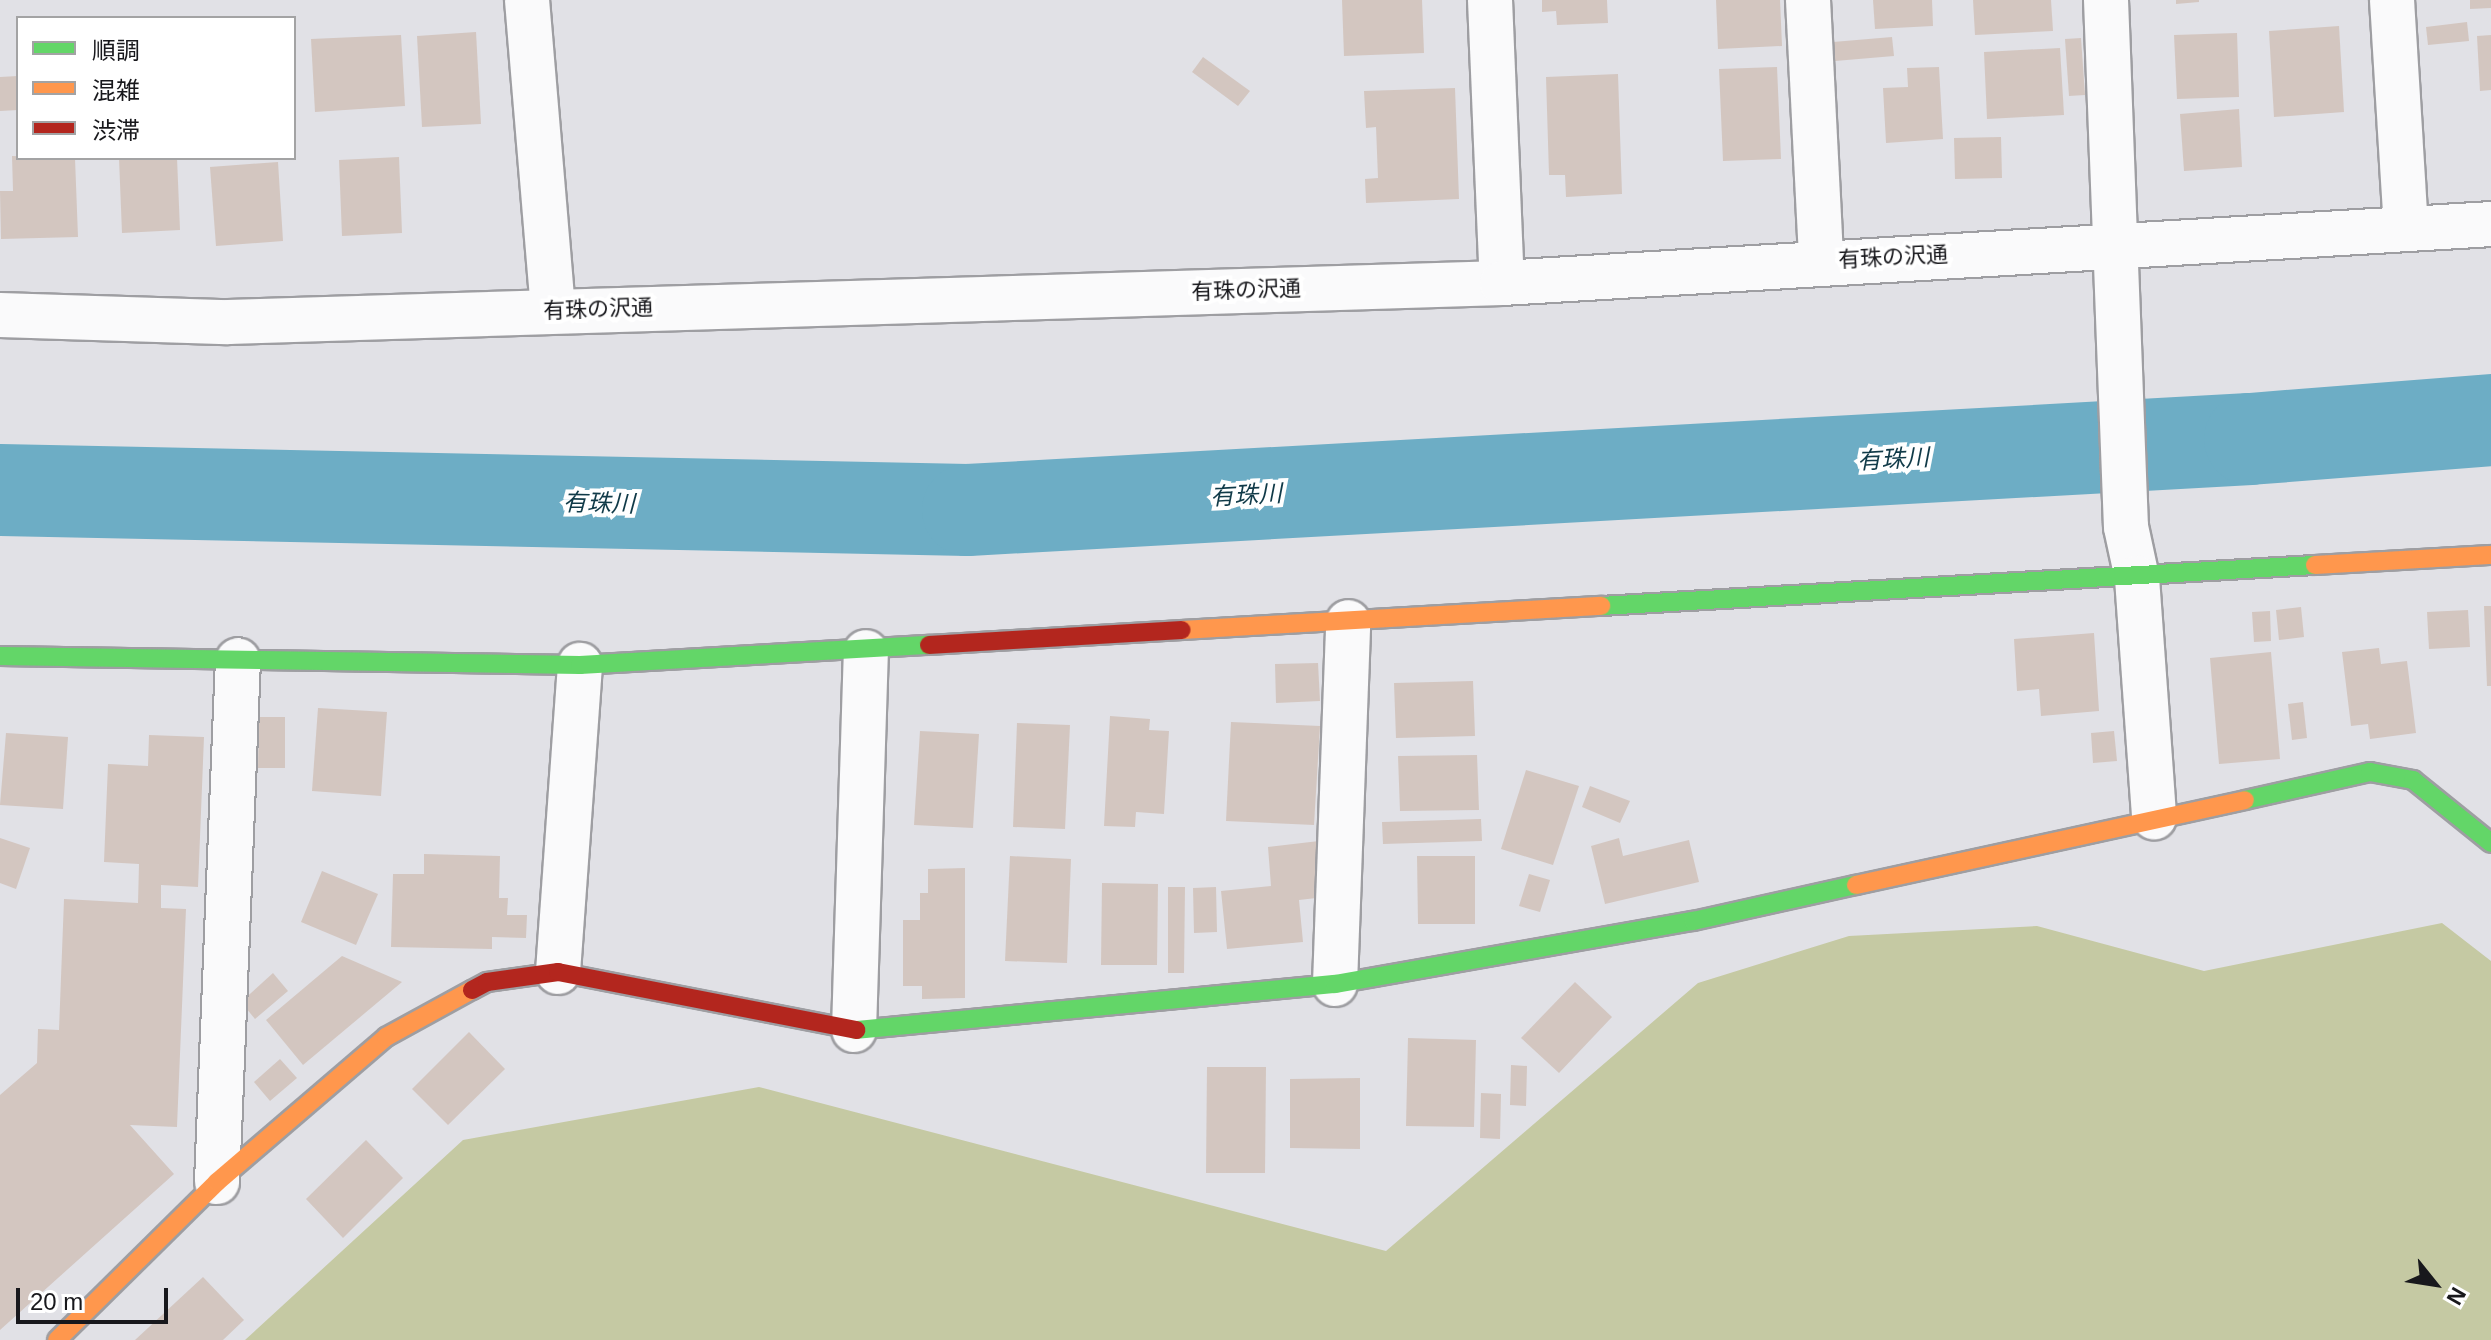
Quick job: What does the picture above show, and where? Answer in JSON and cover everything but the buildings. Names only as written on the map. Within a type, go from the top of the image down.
[{"type":"street","points":[[527,0],[553,310]]},
{"type":"street","points":[[1490,0],[1502,283]]},
{"type":"street","points":[[1808,0],[1821,261]]},
{"type":"street","points":[[2106,0],[2117,245],[2116,343],[2126,527],[2137,578],[2154,817]]},
{"type":"street","points":[[2392,0],[2406,228]]},
{"type":"street","name":"有珠の沢通","points":[[0,315],[228,322],[1502,283],[1821,261],[2491,224]]},
{"type":"street","points":[[0,656],[580,665],[866,652],[2491,555]]},
{"type":"street","points":[[1335,984],[1348,622]]},
{"type":"street","points":[[854,1030],[866,652]]},
{"type":"street","points":[[217,1182],[238,660]]},
{"type":"street","points":[[558,972],[580,665]]},
{"type":"street","points":[[57,1340],[217,1182],[386,1037],[487,982],[558,972],[854,1030],[1335,984],[1693,921],[2154,817],[2370,772],[2413,780],[2491,843]]},
{"type":"green space","points":[[2442,923],[2491,961],[2491,1340],[245,1340],[463,1140],[759,1087],[1386,1251],[1698,983],[1849,936],[2037,926],[2204,971]]},
{"type":"waterway","name":"有珠川","points":[[0,490],[968,510],[2250,439],[2491,420]]},
{"type":"traffic: fast","points":[[1601,606],[2315,565]]},
{"type":"traffic: fast","points":[[0,656],[580,665],[929,645]]},
{"type":"traffic: fast","points":[[2245,800],[2370,772],[2413,780],[2491,843]]},
{"type":"traffic: fast","points":[[856,1030],[1335,984],[1693,921],[1856,885]]},
{"type":"traffic: slow","points":[[2315,565],[2491,555]]},
{"type":"traffic: slow","points":[[1182,630],[1601,606]]},
{"type":"traffic: slow","points":[[1856,885],[2245,800]]},
{"type":"traffic: slow","points":[[57,1340],[217,1182],[386,1037],[472,990]]},
{"type":"traffic: jam","points":[[929,645],[1182,630]]},
{"type":"traffic: jam","points":[[472,990],[487,982],[558,972],[856,1030]]}]
